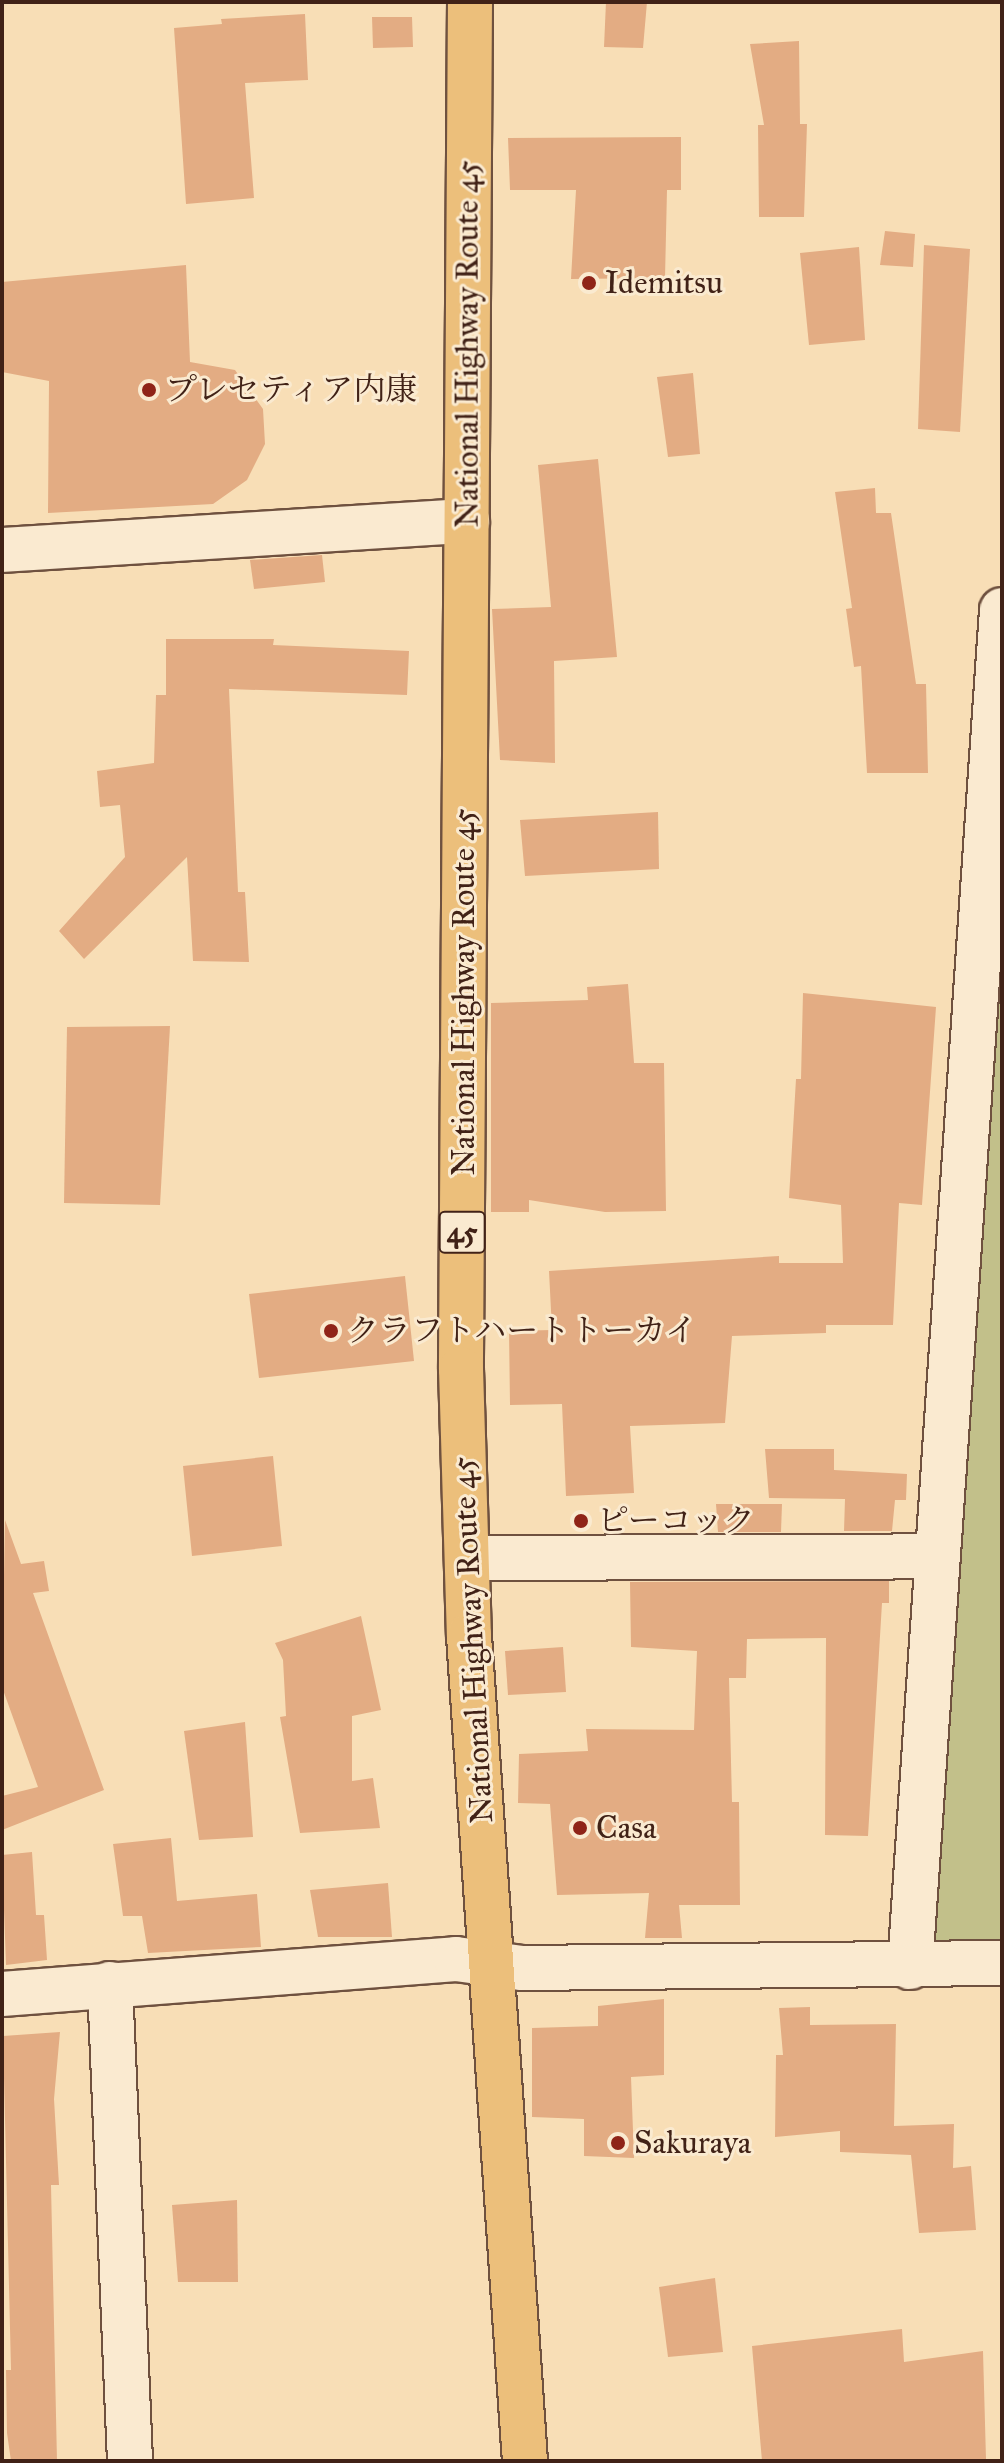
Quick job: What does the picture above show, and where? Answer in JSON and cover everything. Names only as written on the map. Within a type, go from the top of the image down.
[{"type":"highway","name":"National Highway Route 45","points":[[470,2],[461,1369],[467,1558],[490,1964],[525,2461]]},
{"type":"street","points":[[2,550],[467,521]]},
{"type":"street","points":[[910,1967],[1002,610]]},
{"type":"street","points":[[467,1558],[937,1556]]},
{"type":"street","points":[[2,1994],[456,1959],[490,1964],[910,1967],[1002,1963]]},
{"type":"street","points":[[110,1984],[130,2461]]},
{"type":"shaded area","points":[[1002,834],[1002,1942],[934,1942],[947,1672]]},
{"type":"building","points":[[606,2],[647,2],[643,48],[604,47]]},
{"type":"building","points":[[305,14],[308,80],[245,83],[254,198],[186,204],[174,28],[222,24],[221,19]]},
{"type":"building","points":[[372,17],[412,17],[413,47],[373,48]]},
{"type":"building","points":[[799,41],[800,124],[807,124],[804,217],[759,217],[758,125],[764,125],[750,44]]},
{"type":"building","points":[[681,137],[681,190],[667,190],[665,278],[571,279],[576,190],[510,190],[508,138]]},
{"type":"building","points":[[885,231],[915,234],[913,267],[880,265]]},
{"type":"building","points":[[924,245],[970,249],[960,432],[918,429]]},
{"type":"building","points":[[859,247],[865,340],[809,345],[800,253]]},
{"type":"building","name":"プレセティア内康","points":[[186,265],[190,362],[235,370],[263,409],[265,444],[247,480],[213,504],[48,513],[49,381],[2,372],[2,282]]},
{"type":"building","points":[[693,373],[700,454],[668,457],[657,377]]},
{"type":"building","points":[[598,459],[617,657],[554,661],[555,763],[500,760],[492,609],[551,607],[538,465]]},
{"type":"building","points":[[875,488],[876,513],[891,513],[916,684],[926,684],[928,773],[867,773],[861,666],[854,667],[846,609],[852,608],[835,492]]},
{"type":"building","points":[[322,555],[325,582],[254,589],[250,560]]},
{"type":"building","points":[[166,639],[274,639],[273,645],[409,651],[407,695],[229,689],[238,892],[245,892],[249,962],[193,961],[187,857],[84,959],[59,931],[125,857],[120,805],[100,807],[97,771],[154,763],[156,695],[166,695]]},
{"type":"building","points":[[658,812],[659,869],[525,876],[520,820]]},
{"type":"building","points":[[628,984],[634,1063],[664,1063],[666,1211],[605,1212],[529,1200],[529,1212],[491,1212],[491,1003],[588,1000],[587,987]]},
{"type":"building","points":[[803,993],[936,1007],[922,1205],[899,1203],[893,1325],[826,1325],[826,1333],[732,1336],[725,1423],[630,1426],[634,1493],[566,1496],[562,1404],[510,1405],[509,1331],[552,1330],[549,1271],[779,1256],[779,1263],[843,1263],[841,1205],[789,1198],[796,1079],[801,1079]]},
{"type":"building","points":[[170,1026],[160,1205],[64,1203],[67,1027]]},
{"type":"building","points":[[405,1276],[414,1361],[259,1378],[249,1294]]},
{"type":"building","points":[[765,1449],[834,1449],[834,1470],[907,1474],[906,1500],[895,1500],[892,1531],[844,1531],[845,1499],[769,1498]]},
{"type":"building","points":[[273,1456],[282,1546],[192,1556],[183,1466]]},
{"type":"building","points":[[716,1504],[782,1504],[781,1532],[718,1532]]},
{"type":"building","points":[[5,1520],[21,1564],[44,1561],[49,1591],[33,1593],[104,1790],[2,1830],[2,1796],[38,1787],[2,1687]]},
{"type":"building","points":[[889,1581],[889,1603],[882,1603],[868,1836],[825,1835],[826,1638],[747,1639],[746,1678],[729,1678],[732,1802],[739,1802],[740,1905],[679,1905],[682,1938],[645,1938],[649,1893],[557,1895],[550,1804],[518,1803],[519,1754],[588,1751],[586,1729],[694,1730],[697,1651],[631,1647],[630,1582]]},
{"type":"building","points":[[361,1616],[381,1710],[352,1716],[352,1781],[373,1778],[380,1828],[300,1833],[280,1717],[286,1716],[283,1660],[275,1643]]},
{"type":"building","points":[[563,1647],[566,1692],[508,1695],[505,1651]]},
{"type":"building","points":[[245,1722],[253,1837],[199,1840],[184,1731]]},
{"type":"building","points":[[171,1838],[177,1901],[257,1894],[261,1947],[148,1953],[142,1916],[123,1916],[113,1844]]},
{"type":"building","points":[[32,1852],[36,1915],[44,1915],[47,1960],[6,1965],[2,1855]]},
{"type":"building","points":[[388,1883],[392,1937],[318,1937],[310,1890]]},
{"type":"building","points":[[664,1999],[664,2075],[631,2077],[634,2158],[584,2156],[584,2119],[532,2117],[532,2028],[598,2026],[598,2006]]},
{"type":"building","points":[[810,2007],[810,2025],[896,2024],[894,2126],[954,2124],[953,2168],[971,2166],[976,2230],[919,2233],[911,2155],[840,2152],[840,2131],[775,2137],[776,2055],[783,2055],[779,2008]]},
{"type":"building","points":[[60,2032],[54,2099],[59,2185],[51,2185],[57,2461],[11,2461],[7,2433],[6,2370],[11,2370],[3,2036]]},
{"type":"building","points":[[237,2200],[238,2282],[178,2282],[172,2205]]},
{"type":"building","points":[[715,2278],[723,2352],[668,2357],[659,2287]]},
{"type":"building","points":[[902,2329],[904,2362],[983,2351],[986,2459],[762,2461],[752,2346]]},
{"type":"place","name":"Idemitsu","points":[[589,283]]},
{"type":"place","name":"プレセティア内康","points":[[149,390]]},
{"type":"place","name":"クラフトハートトーカイ","points":[[331,1331]]},
{"type":"place","name":"ピーコック","points":[[581,1521]]},
{"type":"place","name":"Casa","points":[[580,1828]]},
{"type":"place","name":"Sakuraya","points":[[618,2143]]}]
